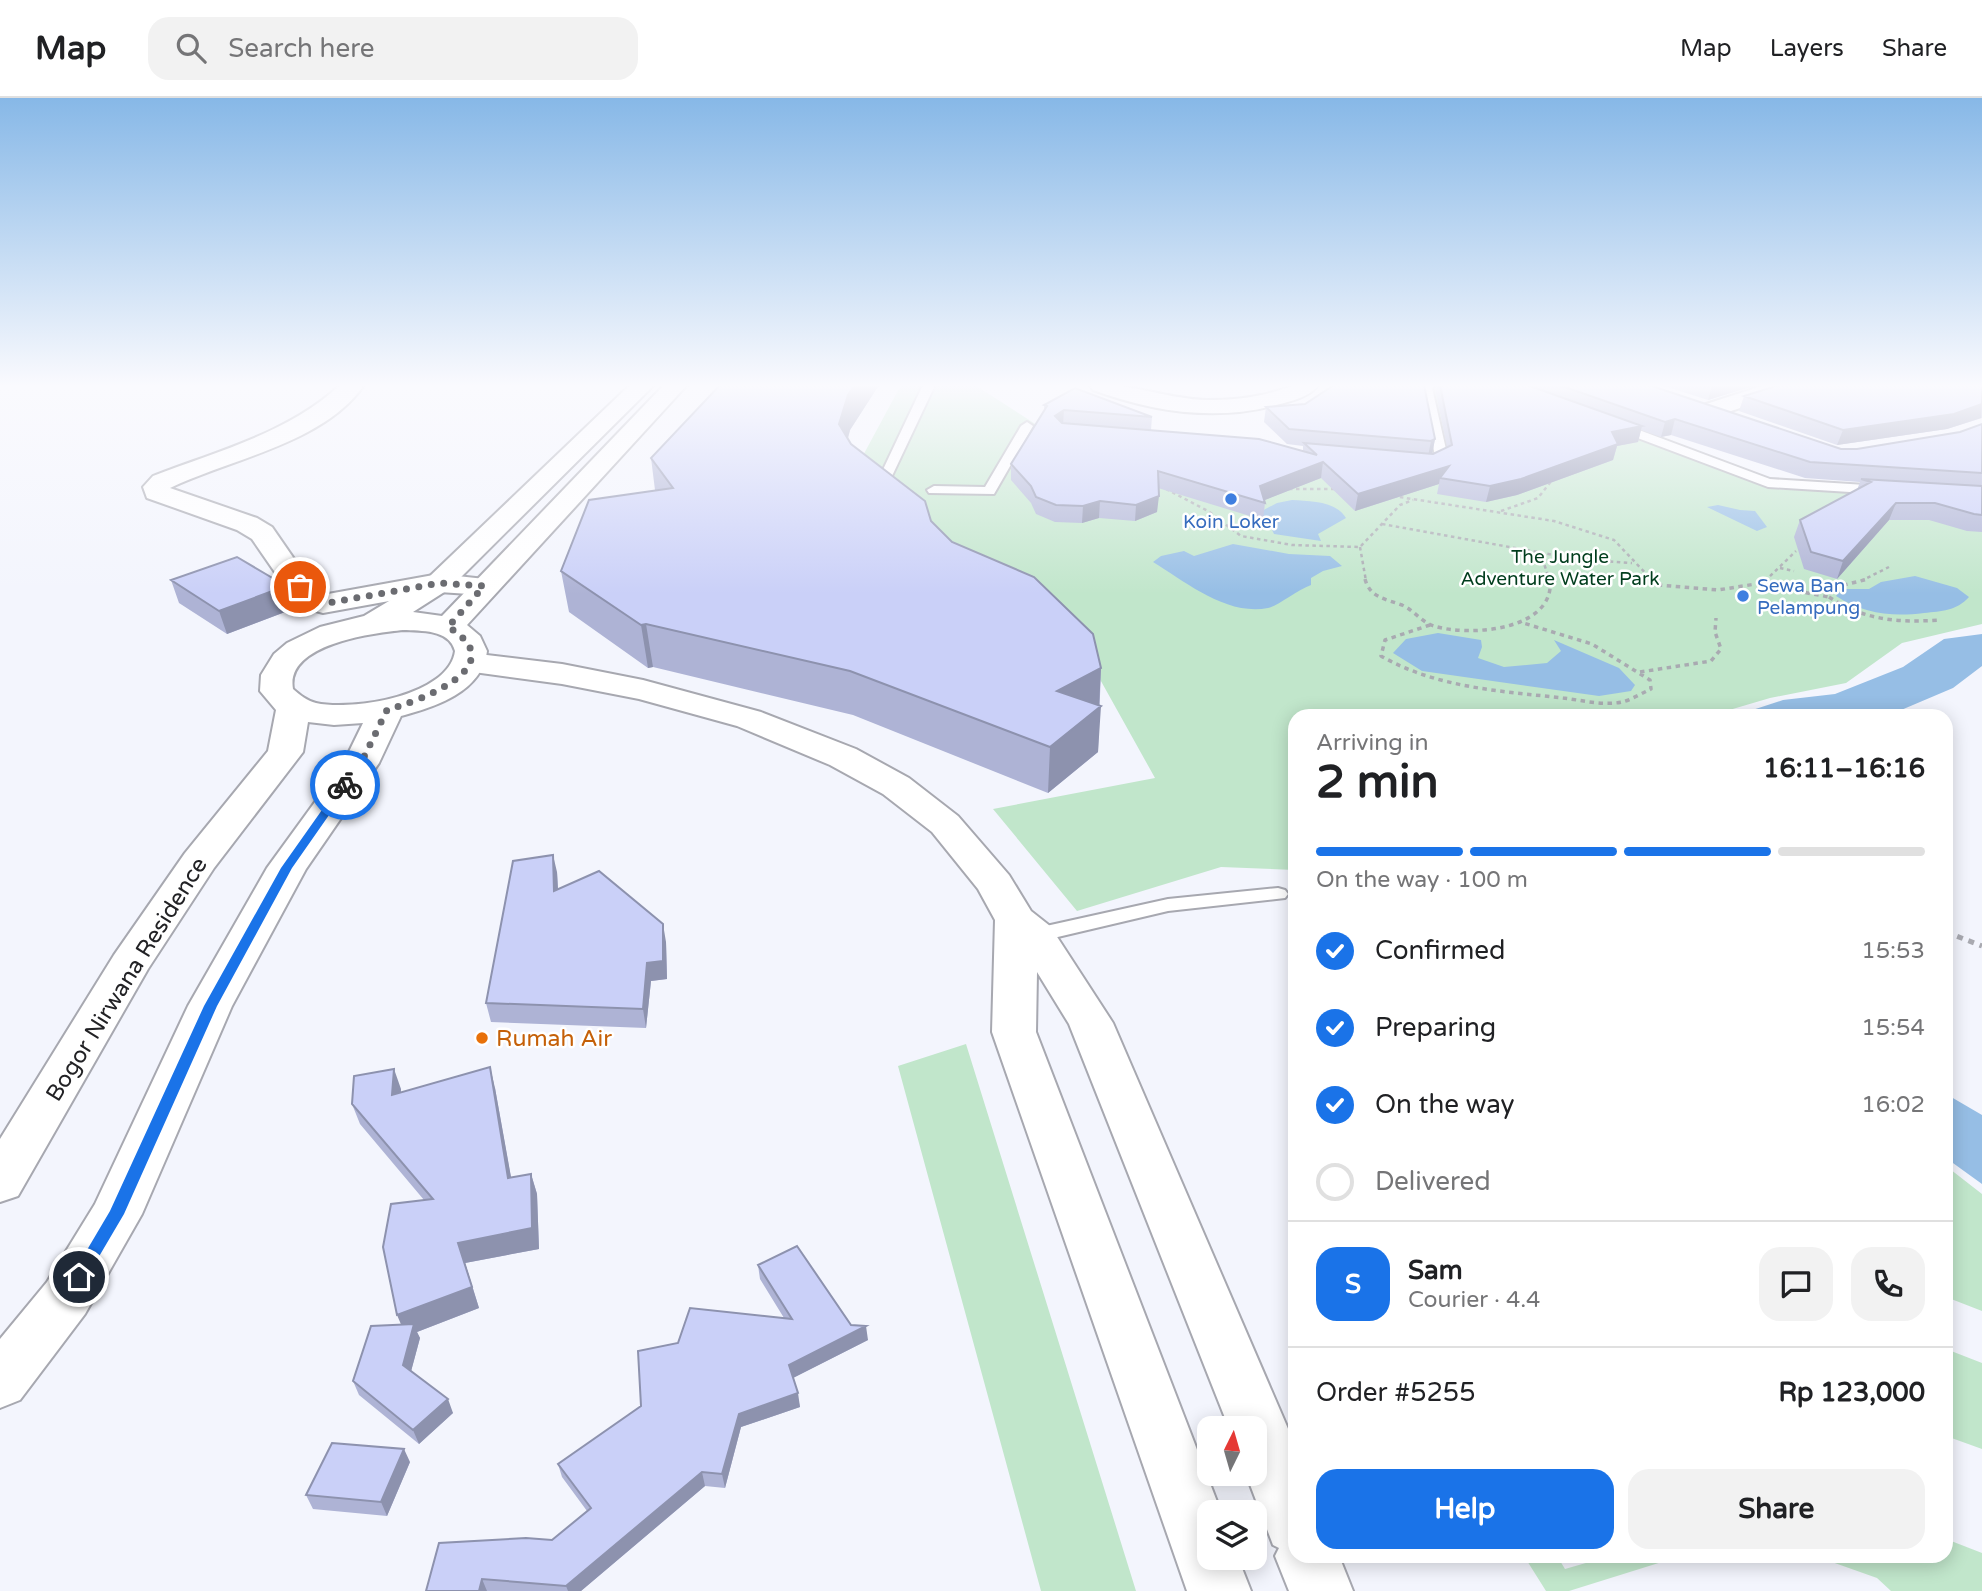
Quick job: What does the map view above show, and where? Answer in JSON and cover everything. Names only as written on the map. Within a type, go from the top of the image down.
[{"type":"street","points":[[237,455],[162,482],[156,487],[156,492],[247,524],[262,533],[300,587],[323,604],[439,583],[484,586]]},
{"type":"street","points":[[374,623],[439,583],[571,455]]},
{"type":"street","points":[[448,627],[609,455]]},
{"type":"street","points":[[402,621],[448,627],[469,643],[472,652],[470,663],[459,677],[441,690],[387,710],[335,715],[294,706],[279,695],[274,681],[280,666],[296,652],[318,639],[374,623],[402,621]]},
{"type":"street","points":[[470,663],[562,674],[643,690],[749,719],[843,757],[896,786],[945,824],[995,884],[1021,932],[1091,1023],[1255,1418],[1288,1505]]},
{"type":"street","name":"Bogor Nirwana Residence","points":[[0,1182],[129,965],[200,861],[285,751],[294,706]]},
{"type":"street","points":[[0,1382],[66,1298],[116,1214],[210,1006],[286,868],[361,763],[387,710]]},
{"type":"street","points":[[1021,932],[1014,1032],[1219,1591]]},
{"type":"street","points":[[1310,1563],[1321,1591]]},
{"type":"lane","points":[[896,455],[886,476],[886,483],[893,490],[908,494]]},
{"type":"lane","points":[[933,490],[989,491],[1010,455]]},
{"type":"lane","points":[[1406,462],[1430,463],[1442,458],[1441,455]]},
{"type":"lane","points":[[1692,455],[1768,483],[1901,491]]},
{"type":"lane","points":[[1021,932],[1168,905],[1278,894]]},
{"type":"path","points":[[1496,512],[1532,503],[1547,491],[1555,468]]},
{"type":"path","points":[[1166,488],[1178,499],[1220,518],[1230,531],[1265,541],[1298,545],[1360,547],[1400,505],[1414,499]]},
{"type":"path","points":[[1155,489],[1178,488]]},
{"type":"path","points":[[1287,489],[1345,490]]},
{"type":"path","points":[[1382,494],[1554,522],[1614,540],[1658,585],[1718,590],[1762,583],[1796,551]]},
{"type":"path","points":[[1381,524],[1595,562],[1634,563]]},
{"type":"path","points":[[1360,547],[1368,589],[1418,613],[1430,625]]},
{"type":"path","points":[[1520,622],[1591,643],[1640,672],[1650,680],[1651,689],[1622,702],[1599,703],[1446,682],[1419,676],[1381,656],[1385,640],[1430,625],[1474,630],[1507,627],[1520,622],[1540,608],[1550,595],[1551,580],[1540,552]]},
{"type":"path","points":[[1829,597],[1832,588],[1843,583],[1860,584],[1889,567]]},
{"type":"path","points":[[1779,568],[1794,571]]},
{"type":"path","points":[[1791,583],[1797,591],[1829,597],[1841,606],[1882,620],[1939,620]]},
{"type":"path","points":[[1640,672],[1711,661],[1721,649],[1716,632],[1716,618]]},
{"type":"path","points":[[1953,935],[1982,946]]},
{"type":"green space","name":"The Jungle Adventure Water Park","points":[[863,455],[1314,455],[1446,468],[1444,455],[1679,455],[1773,489],[1982,499],[1982,624],[1902,643],[1846,683],[1770,698],[1733,709],[1288,709],[1288,870],[1221,867],[1077,911],[993,809],[1155,778],[1092,665],[853,474]]},
{"type":"green space","points":[[966,1044],[1136,1591],[1041,1591],[898,1066]]},
{"type":"green space","points":[[1953,1171],[1982,1194],[1982,1311],[1953,1300]]},
{"type":"green space","points":[[1953,1352],[1982,1363],[1982,1449],[1953,1439]]},
{"type":"green space","points":[[1953,1542],[1982,1553],[1982,1591],[1891,1591],[1877,1578],[1835,1563],[1953,1563]]},
{"type":"green space","points":[[1528,1563],[1561,1563],[1565,1569],[1586,1563],[1659,1563],[1569,1591],[1546,1591]]},
{"type":"water","points":[[1292,500],[1329,505],[1342,512],[1346,518],[1318,534],[1321,541],[1274,534],[1269,524],[1259,519],[1256,514],[1277,503]]},
{"type":"water","points":[[1718,505],[1755,511],[1767,527],[1757,531],[1707,507]]},
{"type":"water","points":[[1233,544],[1289,554],[1330,556],[1342,566],[1323,571],[1311,578],[1311,585],[1272,607],[1252,609],[1237,607],[1207,596],[1153,562],[1161,556],[1184,551],[1194,556]]},
{"type":"water","points":[[1915,576],[1957,588],[1969,597],[1948,610],[1901,615],[1857,607],[1836,596],[1841,589],[1869,589],[1881,582]]},
{"type":"water","points":[[1438,633],[1481,640],[1482,647],[1478,658],[1504,667],[1547,663],[1561,651],[1554,640],[1619,668],[1635,685],[1631,691],[1599,696],[1422,671],[1393,653],[1406,639]]},
{"type":"water","points":[[1982,634],[1982,666],[1953,688],[1904,709],[1755,709],[1783,700],[1835,694],[1903,667],[1944,639]]},
{"type":"water","points":[[1953,1098],[1982,1115],[1982,1184],[1953,1163]]},
{"type":"building","points":[[654,455],[865,455],[925,501],[931,521],[952,542],[1034,577],[1093,634],[1101,668],[1057,691],[1101,706],[1050,747],[850,671],[641,625],[561,571],[589,500],[673,488],[651,458]]},
{"type":"building","points":[[1017,455],[1588,455],[1521,479],[1490,486],[1440,478],[1449,466],[1358,494],[1323,462],[1260,486],[1265,503],[1158,471],[1159,496],[1136,505],[1100,501],[1083,506],[1056,505],[1036,497],[1031,486],[1011,464]]},
{"type":"building","points":[[1787,455],[1982,455],[1982,473],[1810,462]]},
{"type":"building","points":[[1861,479],[1982,486],[1982,515],[1935,503],[1896,503],[1843,561],[1811,552],[1800,520],[1871,482]]},
{"type":"building","points":[[237,557],[286,586],[219,611],[171,580]]},
{"type":"building","points":[[553,855],[554,891],[599,871],[663,924],[663,961],[647,963],[643,1009],[486,1003],[513,861]]},
{"type":"building","points":[[490,1067],[508,1178],[531,1174],[532,1228],[458,1243],[472,1287],[397,1315],[383,1247],[391,1204],[433,1199],[352,1104],[354,1076],[394,1069],[392,1095]]},
{"type":"building","points":[[797,1246],[851,1325],[866,1326],[789,1365],[798,1393],[739,1414],[722,1474],[702,1472],[566,1586],[482,1579],[479,1591],[426,1591],[439,1543],[526,1538],[552,1540],[591,1508],[558,1464],[641,1406],[638,1351],[678,1343],[690,1308],[792,1319],[758,1265]]},
{"type":"building","points":[[414,1324],[403,1365],[448,1399],[413,1430],[353,1381],[371,1326]]},
{"type":"building","points":[[332,1443],[404,1449],[381,1502],[306,1495]]},
{"type":"way so far","points":[[300,587],[323,604],[439,583],[484,586],[448,627],[461,634],[469,643],[472,652],[470,663],[459,677],[441,690],[387,710],[361,763],[345,785]]},
{"type":"place","name":"Koin Loker","points":[[1231,499]]},
{"type":"place","name":"Sewa Ban Pelampung","points":[[1743,596]]},
{"type":"place","name":"Rumah Air","points":[[482,1038]]},
{"type":"route","points":[[79,1277],[116,1214],[210,1006],[286,868],[345,785]]}]
